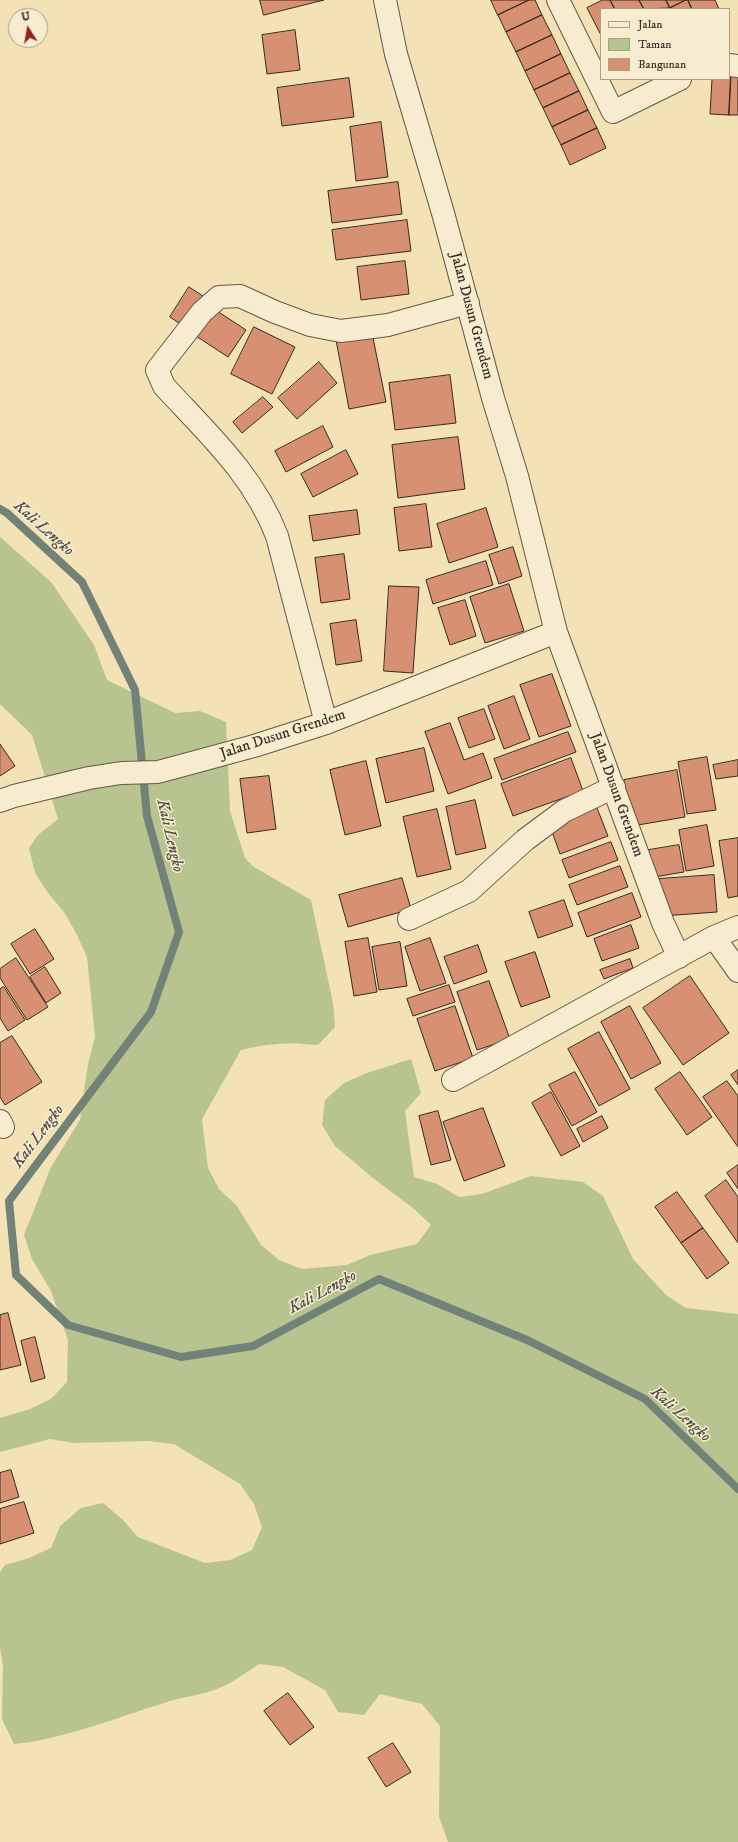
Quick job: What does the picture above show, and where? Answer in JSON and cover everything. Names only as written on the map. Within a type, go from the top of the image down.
[{"type":"street","name":"Jalan Dusun Grendem","points":[[386,0],[396,54],[443,213],[517,476],[556,632],[614,786],[663,923],[679,957]]},
{"type":"street","points":[[558,0],[613,112],[678,80]]},
{"type":"street","points":[[326,723],[277,536],[269,514],[249,480],[164,386],[158,370],[202,312],[219,297],[240,296],[275,312],[310,325],[341,331],[388,324],[468,303]]},
{"type":"street","name":"Jalan Dusun Grendem","points":[[0,801],[14,796],[82,780],[121,773],[158,772],[254,746],[326,723],[556,632]]},
{"type":"street","points":[[409,919],[469,891],[525,840],[564,811],[614,786]]},
{"type":"street","points":[[453,1080],[714,937],[738,927]]},
{"type":"street","points":[[714,937],[738,971]]},
{"type":"green space","points":[[0,537],[51,582],[94,645],[107,680],[175,713],[200,711],[226,722],[230,811],[245,858],[254,867],[311,900],[333,1003],[335,1027],[318,1045],[279,1044],[241,1050],[202,1119],[208,1168],[219,1189],[237,1206],[261,1245],[279,1260],[302,1269],[347,1265],[370,1255],[417,1244],[431,1225],[413,1208],[373,1178],[335,1146],[322,1125],[325,1100],[344,1083],[367,1073],[411,1059],[421,1093],[405,1111],[414,1177],[437,1184],[459,1197],[482,1194],[531,1176],[583,1182],[603,1196],[633,1259],[666,1295],[686,1308],[738,1314],[738,1842],[448,1842],[439,1817],[440,1726],[422,1704],[380,1694],[364,1715],[338,1712],[325,1690],[283,1667],[259,1664],[232,1682],[208,1692],[170,1701],[71,1733],[52,1738],[14,1744],[2,1719],[3,1667],[0,1647],[0,1572],[5,1565],[29,1558],[51,1548],[60,1526],[81,1508],[103,1503],[122,1519],[138,1537],[205,1563],[230,1560],[252,1550],[262,1527],[254,1504],[240,1484],[174,1444],[148,1441],[74,1443],[50,1439],[0,1452],[0,1418],[30,1409],[51,1399],[67,1382],[68,1340],[51,1291],[32,1259],[24,1235],[51,1167],[80,1120],[88,1064],[95,1037],[87,957],[64,912],[48,893],[35,873],[29,848],[38,835],[58,819],[32,735],[0,704]]},
{"type":"building","points":[[260,0],[324,0],[264,15]]},
{"type":"building","points":[[491,0],[529,0],[498,15]]},
{"type":"building","points":[[529,0],[535,0],[542,15],[506,32],[498,15]]},
{"type":"building","points":[[603,0],[610,0],[614,8],[600,8],[600,33],[587,8]]},
{"type":"building","points":[[610,0],[639,0],[643,8],[614,8]]},
{"type":"building","points":[[639,0],[666,0],[670,8],[643,8]]},
{"type":"building","points":[[666,0],[686,0],[670,8]]},
{"type":"building","points":[[688,0],[692,8],[670,8]]},
{"type":"building","points":[[688,0],[715,0],[719,8],[692,8]]},
{"type":"building","points":[[542,15],[552,35],[516,52],[506,32]]},
{"type":"building","points":[[295,30],[300,70],[267,74],[262,35]]},
{"type":"building","points":[[552,35],[561,54],[525,71],[516,52]]},
{"type":"building","points":[[561,54],[570,73],[534,90],[525,71]]},
{"type":"building","points":[[570,73],[579,91],[543,108],[534,90]]},
{"type":"building","points":[[731,75],[729,115],[710,114],[712,80],[730,80]]},
{"type":"building","points":[[731,75],[738,75],[738,115],[729,115]]},
{"type":"building","points":[[349,78],[354,117],[282,126],[277,88]]},
{"type":"building","points":[[579,91],[588,110],[552,127],[543,108]]},
{"type":"building","points":[[588,110],[597,128],[561,145],[552,127]]},
{"type":"building","points":[[381,122],[388,177],[356,181],[350,127]]},
{"type":"building","points":[[597,128],[606,148],[570,165],[561,145]]},
{"type":"building","points":[[398,182],[402,214],[332,223],[328,191]]},
{"type":"building","points":[[407,220],[411,251],[336,260],[332,230]]},
{"type":"building","points":[[405,261],[409,294],[361,300],[357,267]]},
{"type":"building","points":[[189,287],[206,298],[186,328],[170,317]]},
{"type":"building","points":[[211,307],[246,330],[228,357],[193,334]]},
{"type":"building","points":[[254,327],[295,347],[272,394],[231,374]]},
{"type":"building","points":[[372,333],[386,402],[349,409],[336,340]]},
{"type":"building","points":[[319,362],[337,383],[297,419],[278,398]]},
{"type":"building","points":[[450,375],[456,423],[395,430],[389,383]]},
{"type":"building","points":[[263,397],[273,407],[242,433],[233,422]]},
{"type":"building","points":[[323,426],[333,447],[286,472],[275,451]]},
{"type":"building","points":[[458,437],[465,489],[398,498],[392,445]]},
{"type":"building","points":[[346,450],[358,474],[313,497],[301,474]]},
{"type":"building","points":[[426,504],[432,547],[399,551],[394,508]]},
{"type":"building","points":[[486,508],[498,547],[449,563],[437,524]]},
{"type":"building","points":[[357,510],[360,534],[313,541],[309,516]]},
{"type":"building","points":[[513,547],[522,576],[499,584],[489,555]]},
{"type":"building","points":[[344,554],[350,599],[321,603],[315,558]]},
{"type":"building","points":[[486,561],[493,585],[433,604],[426,580]]},
{"type":"building","points":[[509,584],[524,631],[485,643],[470,597]]},
{"type":"building","points":[[389,586],[419,587],[413,673],[384,671]]},
{"type":"building","points":[[465,600],[476,636],[450,645],[438,608]]},
{"type":"building","points":[[356,620],[362,661],[336,665],[330,624]]},
{"type":"building","points":[[552,674],[571,726],[539,737],[520,685]]},
{"type":"building","points":[[514,696],[530,739],[504,749],[488,706]]},
{"type":"building","points":[[484,709],[495,739],[469,748],[458,718]]},
{"type":"building","points":[[450,723],[464,760],[483,753],[492,778],[448,794],[425,732]]},
{"type":"building","points":[[568,732],[576,752],[502,780],[494,759]]},
{"type":"building","points":[[0,744],[15,766],[0,776]]},
{"type":"building","points":[[424,748],[434,791],[386,803],[376,759]]},
{"type":"building","points":[[707,757],[716,810],[687,814],[678,762]]},
{"type":"building","points":[[571,758],[583,791],[513,816],[501,784]]},
{"type":"building","points":[[738,760],[738,776],[716,779],[713,765]]},
{"type":"building","points":[[366,761],[381,826],[345,835],[330,770]]},
{"type":"building","points":[[677,770],[685,817],[632,826],[624,780]]},
{"type":"building","points":[[269,776],[276,829],[247,833],[240,779]]},
{"type":"building","points":[[475,800],[486,848],[456,855],[446,807]]},
{"type":"building","points":[[597,808],[608,836],[560,854],[550,826]]},
{"type":"building","points":[[437,809],[451,869],[417,877],[403,817]]},
{"type":"building","points":[[707,825],[714,866],[686,871],[679,830]]},
{"type":"building","points":[[738,838],[738,896],[728,898],[719,841]]},
{"type":"building","points":[[611,842],[618,860],[569,878],[562,860]]},
{"type":"building","points":[[679,845],[684,872],[648,878],[643,851]]},
{"type":"building","points":[[620,866],[628,887],[577,905],[569,885]]},
{"type":"building","points":[[714,875],[717,912],[662,916],[659,879]]},
{"type":"building","points":[[402,878],[411,909],[348,927],[339,895]]},
{"type":"building","points":[[632,893],[641,917],[587,937],[578,913]]},
{"type":"building","points":[[564,900],[573,926],[538,938],[529,912]]},
{"type":"building","points":[[631,925],[639,948],[602,961],[594,939]]},
{"type":"building","points":[[35,929],[54,959],[30,974],[11,944]]},
{"type":"building","points":[[368,938],[377,992],[354,996],[345,942]]},
{"type":"building","points":[[430,938],[446,983],[420,991],[405,947]]},
{"type":"building","points":[[400,942],[407,986],[379,990],[372,947]]},
{"type":"building","points":[[478,945],[487,972],[454,984],[444,957]]},
{"type":"building","points":[[535,952],[550,997],[521,1007],[505,962]]},
{"type":"building","points":[[16,958],[48,1007],[27,1020],[0,978],[0,969]]},
{"type":"building","points":[[630,959],[633,968],[604,979],[600,970]]},
{"type":"building","points":[[45,967],[61,993],[46,1003],[30,977]]},
{"type":"building","points":[[690,976],[729,1033],[683,1065],[643,1008]]},
{"type":"building","points":[[489,981],[510,1039],[477,1050],[457,992]]},
{"type":"building","points":[[449,985],[455,1002],[413,1016],[407,999]]},
{"type":"building","points":[[4,987],[25,1020],[8,1031],[0,1018],[0,989]]},
{"type":"building","points":[[455,1006],[473,1058],[435,1071],[417,1019]]},
{"type":"building","points":[[630,1006],[661,1063],[631,1079],[601,1022]]},
{"type":"building","points":[[599,1032],[630,1089],[599,1106],[568,1049]]},
{"type":"building","points":[[12,1036],[42,1082],[5,1105],[0,1097],[0,1043]]},
{"type":"building","points":[[738,1070],[738,1085],[731,1075]]},
{"type":"building","points":[[575,1072],[597,1112],[572,1126],[549,1085]]},
{"type":"building","points":[[680,1072],[712,1117],[687,1135],[655,1089]]},
{"type":"building","points":[[727,1081],[738,1096],[738,1147],[703,1097]]},
{"type":"building","points":[[551,1092],[580,1146],[561,1156],[532,1103]]},
{"type":"building","points":[[483,1108],[505,1166],[464,1181],[443,1122]]},
{"type":"building","points":[[438,1111],[451,1160],[431,1165],[419,1116]]},
{"type":"building","points":[[602,1116],[608,1128],[583,1142],[577,1129]]},
{"type":"building","points":[[738,1165],[738,1189],[727,1173]]},
{"type":"building","points":[[726,1180],[738,1197],[738,1243],[705,1196]]},
{"type":"building","points":[[677,1192],[703,1228],[681,1243],[655,1207]]},
{"type":"building","points":[[703,1228],[729,1263],[707,1279],[681,1243]]},
{"type":"building","points":[[8,1313],[21,1365],[0,1370],[0,1315]]},
{"type":"building","points":[[35,1337],[45,1378],[31,1382],[21,1341]]},
{"type":"building","points":[[11,1470],[19,1497],[0,1503],[0,1473]]},
{"type":"building","points":[[24,1502],[34,1533],[0,1544],[0,1509]]},
{"type":"building","points":[[288,1693],[314,1727],[290,1745],[264,1711]]},
{"type":"building","points":[[393,1743],[411,1772],[386,1787],[368,1758]]},
{"type":"waterway","name":"Kali Lengko","points":[[0,509],[7,513],[82,582],[135,690],[147,816],[179,932],[151,1012],[9,1201],[16,1275],[68,1325],[181,1357],[253,1346],[379,1279],[527,1340],[645,1399],[738,1489]]}]
